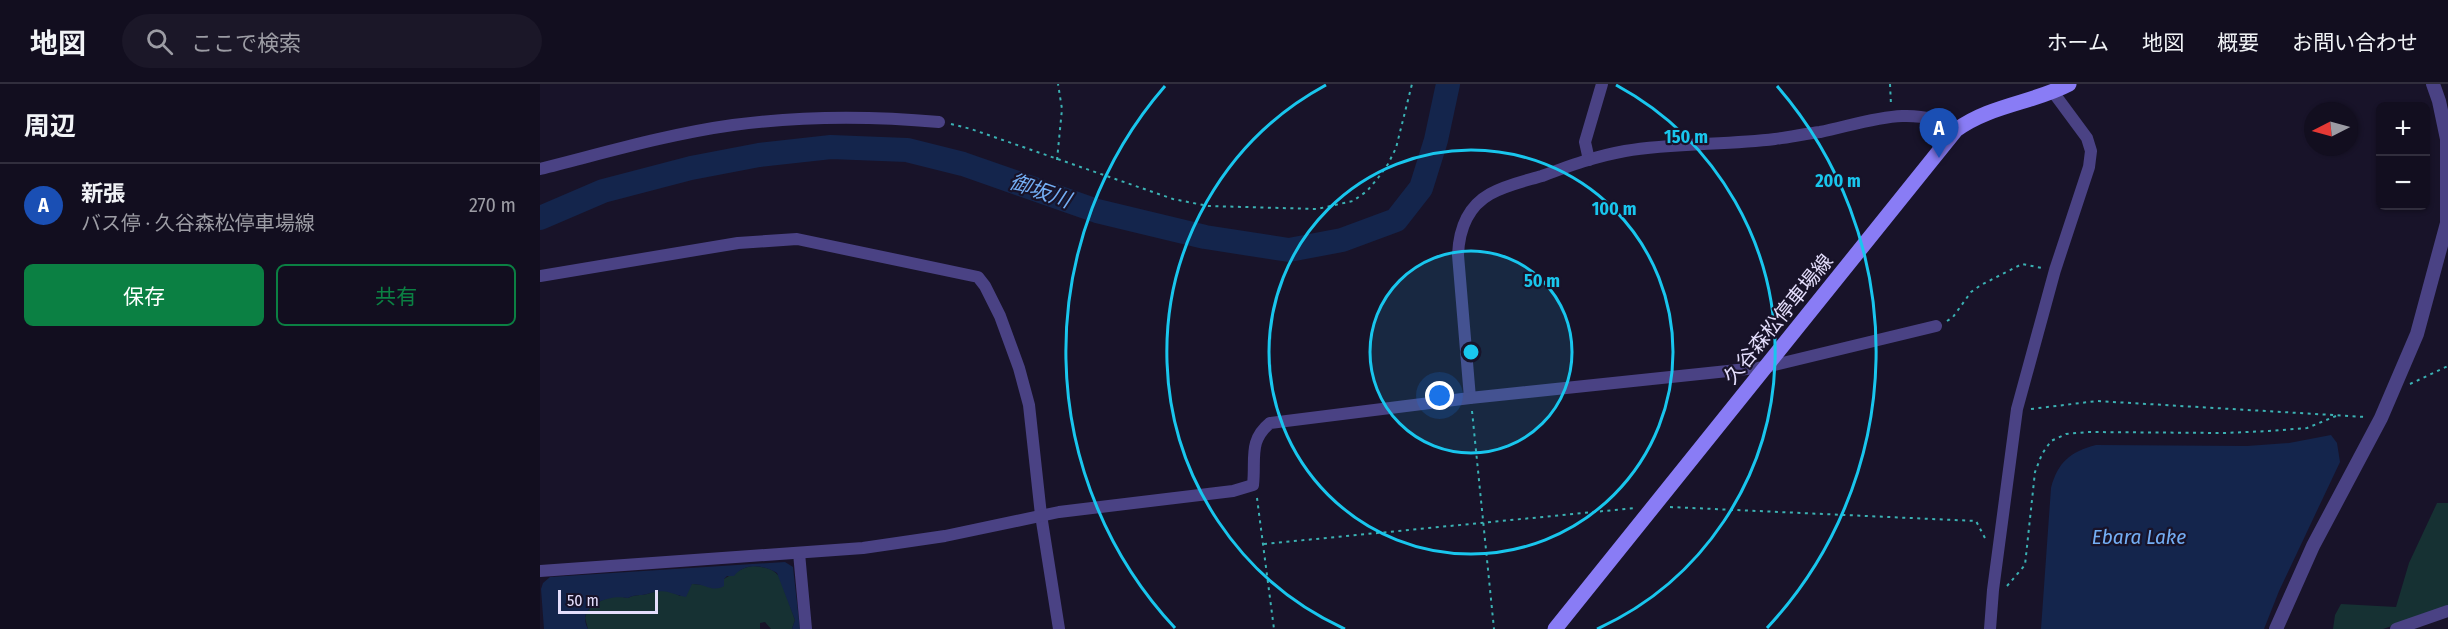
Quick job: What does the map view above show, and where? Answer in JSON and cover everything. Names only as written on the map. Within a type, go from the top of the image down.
[{"type":"main road","name":"久谷森松停車場線","points":[[1555,629],[1956,130],[1971,119],[1993,110],[2054,92],[2069,84]]},
{"type":"street","points":[[1589,160],[1585,142],[1602,84]]},
{"type":"street","points":[[2278,627],[2313,546],[2381,418],[2417,334],[2447,224],[2447,139],[2433,84]]},
{"type":"street","points":[[1990,629],[2017,409],[2055,270],[2089,167],[2091,151],[2087,138],[2054,92]]},
{"type":"street","points":[[1470,398],[1458,255],[1459,236],[1465,220],[1475,206],[1490,194],[1589,160],[1625,151],[1772,139],[1907,115],[1932,118],[1956,130]]},
{"type":"street","points":[[540,169],[652,141],[732,125],[828,119],[939,122]]},
{"type":"street","points":[[540,276],[738,243],[797,239],[978,277],[1000,316],[1019,368],[1026,396],[1041,515],[1059,629]]},
{"type":"street","points":[[540,572],[863,548],[945,536],[1041,515],[1233,491],[1253,485],[1254,443],[1261,430],[1270,423],[1470,398],[1766,367],[1936,326]]},
{"type":"street","points":[[798,554],[806,629]]},
{"type":"street","points":[[2396,629],[2448,612]]},
{"type":"path","points":[[1057,160],[1062,109],[1058,84]]},
{"type":"path","points":[[939,122],[971,129],[1173,199],[1208,206],[1317,209],[1353,201],[1367,191],[1388,164],[1396,148],[1412,84]]},
{"type":"path","points":[[1890,84],[1891,117]]},
{"type":"path","points":[[1936,326],[1953,317],[1971,292],[2022,264],[2055,270]]},
{"type":"path","points":[[2396,385],[2412,384],[2448,366]]},
{"type":"path","points":[[1470,398],[1494,629]]},
{"type":"path","points":[[2017,409],[2097,401],[2245,408],[2381,418]]},
{"type":"path","points":[[1993,591],[2003,590],[2025,565],[2035,472],[2042,454],[2051,441],[2066,434],[2088,432],[2224,434],[2307,428],[2336,416]]},
{"type":"path","points":[[1253,485],[1260,507],[1274,629]]},
{"type":"green space","points":[[2437,503],[2448,503],[2448,607],[2383,629],[2333,629],[2335,615],[2341,604],[2396,607],[2409,563]]},
{"type":"green space","points":[[753,566],[772,570],[780,578],[795,620],[792,629],[771,629],[765,622],[760,623],[760,629],[588,629],[585,618],[587,611],[606,598],[628,598],[664,591],[680,596],[692,584],[713,584]]},
{"type":"water","name":"Ebara Lake","points":[[2331,435],[2337,443],[2340,462],[2279,591],[2264,629],[2041,629],[2051,488],[2057,471],[2066,459],[2096,445],[2247,446],[2289,443]]},
{"type":"water","points":[[785,562],[793,567],[800,629],[792,629],[795,620],[777,573],[754,566],[743,568],[734,576],[727,576],[724,579],[724,586],[720,588],[692,584],[686,597],[659,591],[628,598],[612,598],[596,603],[586,613],[585,621],[588,629],[544,629],[541,589],[543,583],[550,577]]},
{"type":"waterway","name":"御坂川","points":[[540,218],[603,191],[691,168],[759,155],[831,147],[907,150],[963,164],[1097,211],[1205,237],[1289,250],[1342,240],[1396,220],[1421,188],[1436,140],[1448,84]]},
{"type":"place","name":"新張","points":[[1939,158]]}]
